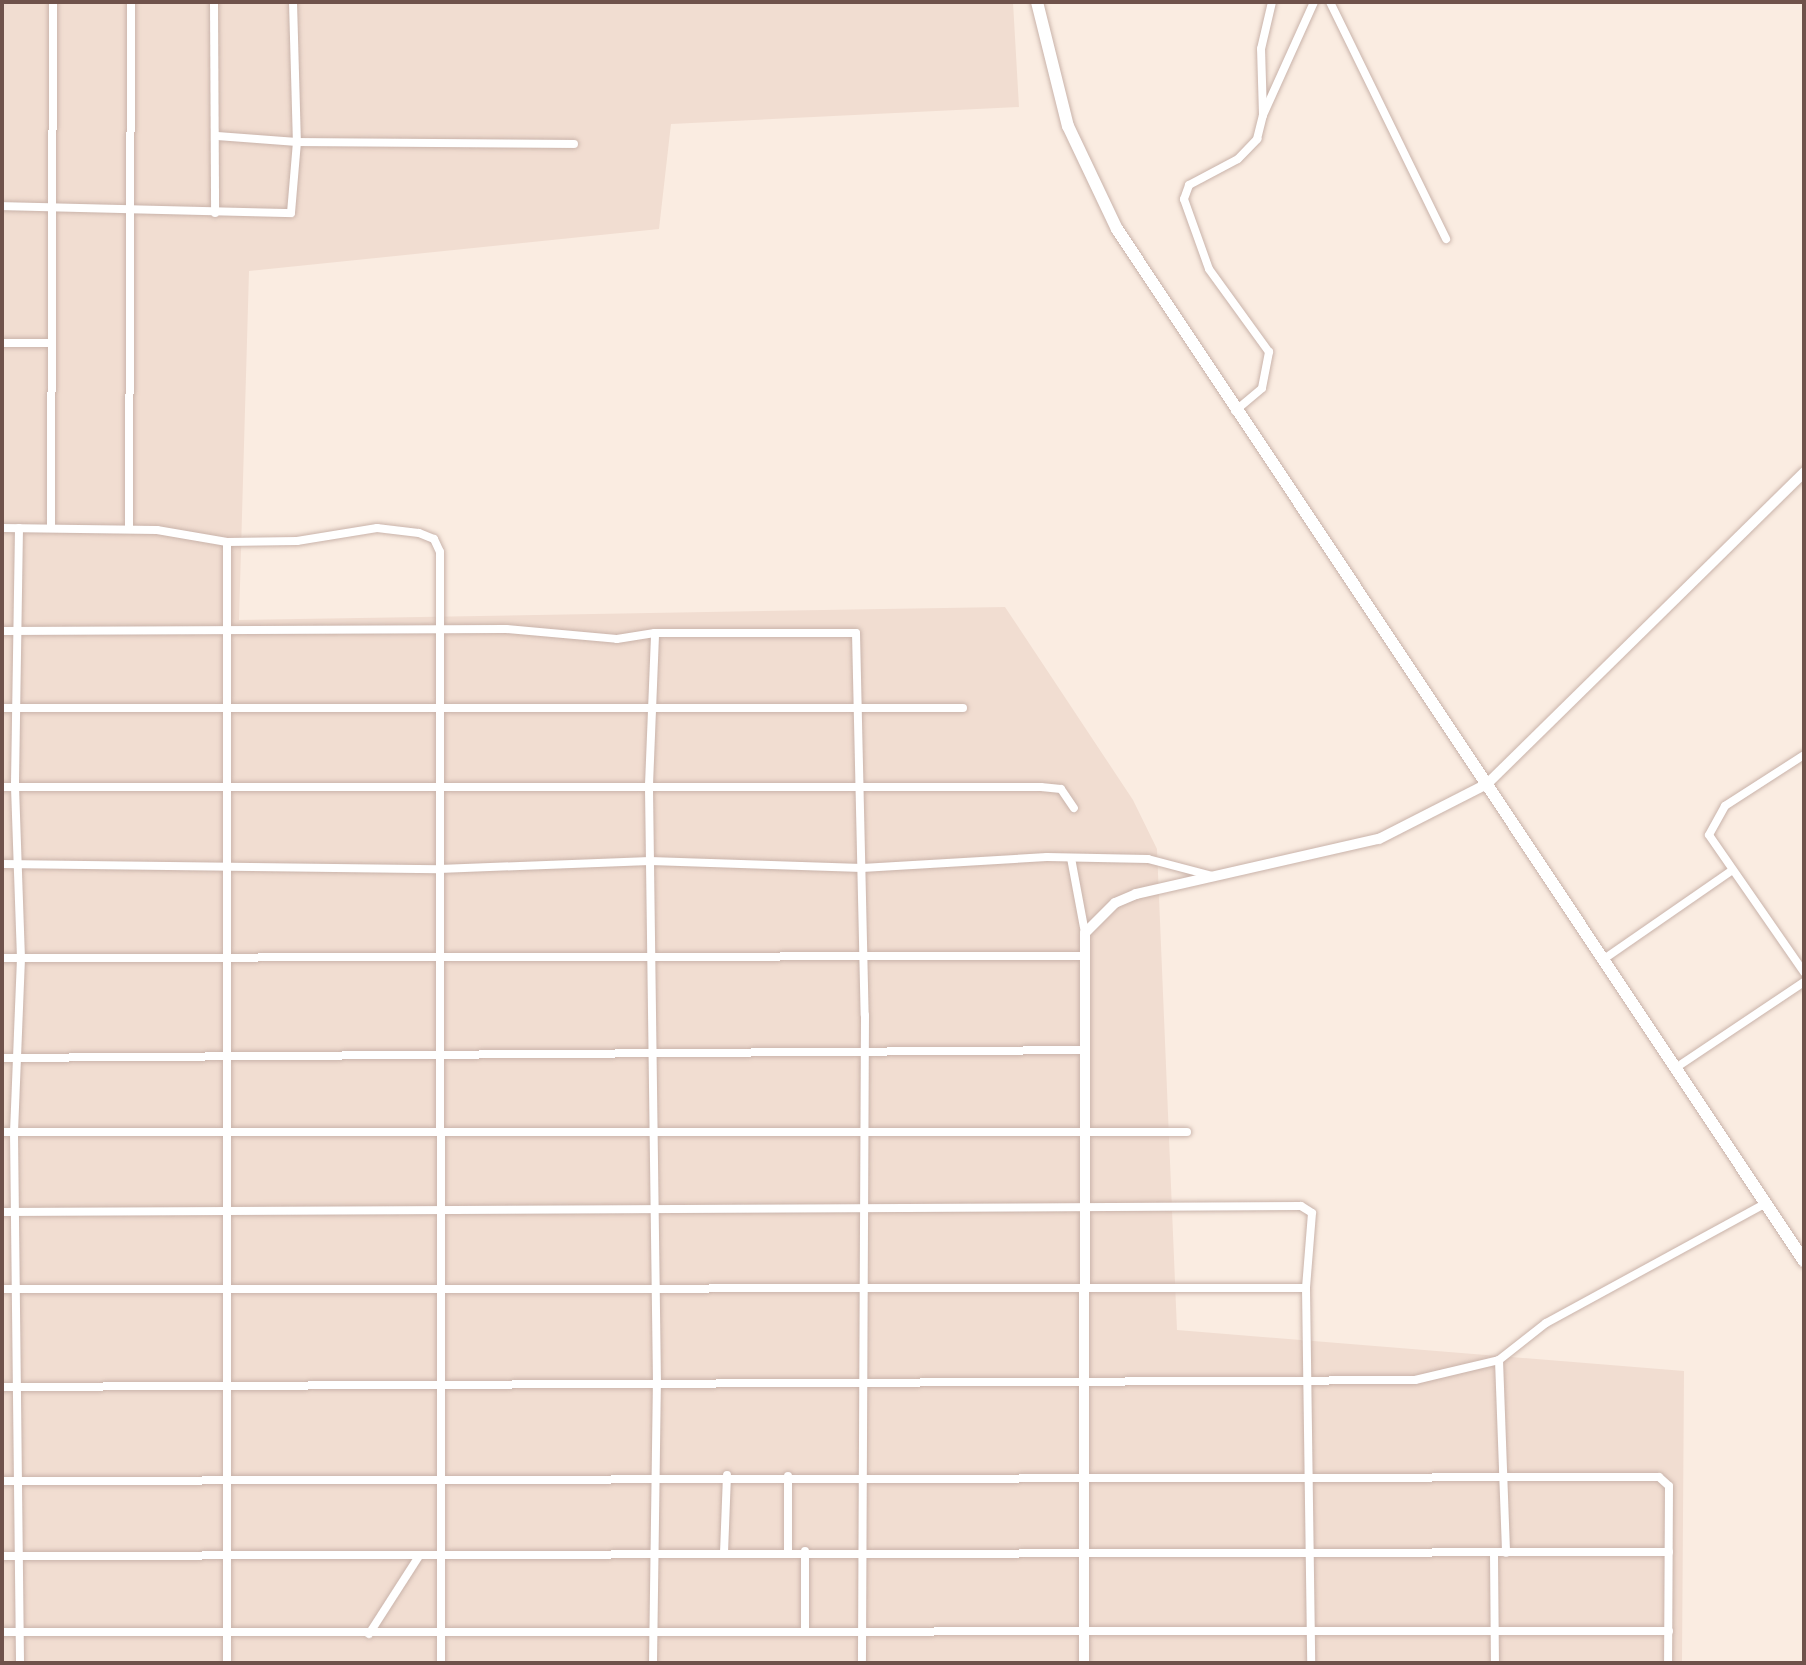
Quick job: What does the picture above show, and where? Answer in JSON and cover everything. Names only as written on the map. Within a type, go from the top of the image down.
[{"type":"main road","points":[[1037,2],[1053,79],[1090,179],[1145,275],[1804,1261]]},
{"type":"street","points":[[51,526],[53,2]]},
{"type":"street","points":[[130,528],[133,209],[131,2]]},
{"type":"street","points":[[215,2],[215,213]]},
{"type":"street","points":[[2,206],[291,213],[298,142],[293,2]]},
{"type":"street","points":[[1264,115],[1261,49],[1272,2]]},
{"type":"street","points":[[1235,411],[1262,388],[1269,352],[1209,270],[1184,199],[1189,185],[1249,151],[1314,2]]},
{"type":"street","points":[[1330,2],[1446,239]]},
{"type":"street","points":[[216,135],[298,142],[574,144]]},
{"type":"street","points":[[2,343],[52,343]]},
{"type":"street","points":[[1085,933],[1115,903],[1214,876],[1378,839],[1487,784],[1804,472]]},
{"type":"street","points":[[2,528],[130,528],[227,542],[297,541],[377,528],[434,539],[440,552],[442,784],[438,1136],[441,1291],[437,1556],[441,1663]]},
{"type":"street","points":[[19,528],[15,631],[15,788],[21,958],[14,1132],[20,1663]]},
{"type":"street","points":[[227,542],[229,627],[224,784],[223,960],[228,1135],[223,1291],[228,1556],[227,1663]]},
{"type":"street","points":[[2,631],[229,627],[441,628],[617,639],[655,633],[851,629],[859,637],[856,707],[864,958],[862,1050],[866,1383],[862,1663]]},
{"type":"street","points":[[653,1663],[657,1384],[650,1205],[654,1049],[649,785],[655,633]]},
{"type":"street","points":[[2,708],[963,708]]},
{"type":"street","points":[[1804,755],[1711,822],[1709,835],[1731,871],[1804,972]]},
{"type":"street","points":[[2,787],[224,784],[858,785],[1061,789],[1074,808]]},
{"type":"street","points":[[2,864],[224,864],[439,869],[650,861],[862,868],[1071,858],[1148,859],[1214,876]]},
{"type":"street","points":[[1071,858],[1085,933],[1081,956],[1084,1663]]},
{"type":"street","points":[[1604,959],[1731,871]]},
{"type":"street","points":[[2,958],[440,960],[1081,956]]},
{"type":"street","points":[[1676,1067],[1804,982]]},
{"type":"street","points":[[2,1058],[227,1061],[654,1049],[1081,1050]]},
{"type":"street","points":[[2,1132],[438,1136],[865,1128],[1187,1132]]},
{"type":"street","points":[[2,1387],[866,1383],[1082,1379],[1415,1380],[1499,1360],[1546,1323],[1766,1203]]},
{"type":"street","points":[[2,1212],[225,1212],[650,1205],[1082,1208],[1301,1206],[1312,1213],[1306,1288],[1311,1474],[1311,1663]]},
{"type":"street","points":[[2,1289],[654,1292],[864,1284],[1082,1289],[1306,1288]]},
{"type":"street","points":[[1499,1360],[1506,1553]]},
{"type":"street","points":[[2,1480],[227,1483],[657,1475],[1083,1474],[1659,1477],[1669,1486],[1668,1663]]},
{"type":"street","points":[[724,1553],[727,1475]]},
{"type":"street","points":[[788,1476],[788,1552]]},
{"type":"street","points":[[2,1556],[654,1555],[805,1551],[1494,1554],[1669,1552]]},
{"type":"street","points":[[805,1551],[805,1632]]},
{"type":"street","points":[[1494,1554],[1495,1663]]},
{"type":"street","points":[[369,1634],[419,1556]]},
{"type":"street","points":[[2,1632],[226,1636],[1083,1630],[1669,1631]]},
{"type":"shaded area","points":[[2,2],[1013,2],[1019,107],[671,124],[659,229],[249,271],[239,620],[1005,607],[1133,800],[1157,849],[1177,1330],[1684,1371],[1682,1663],[2,1663]]}]
